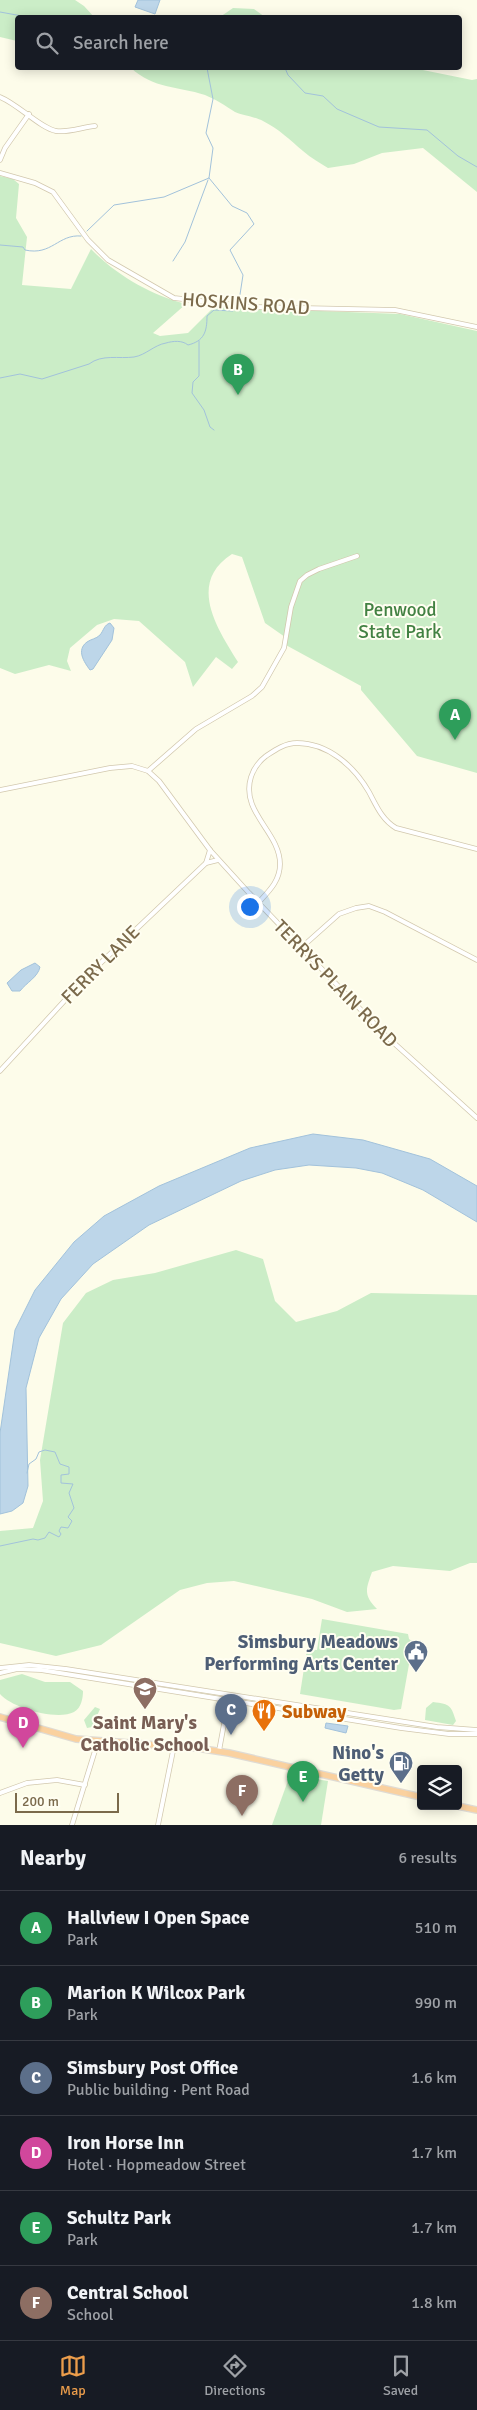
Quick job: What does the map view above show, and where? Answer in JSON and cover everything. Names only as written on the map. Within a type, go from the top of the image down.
[{"type":"highway","points":[[0,1717],[64,1736],[98,1742],[174,1746],[219,1751],[417,1796]]},
{"type":"highway","points":[[462,1807],[477,1810]]},
{"type":"street","points":[[0,97],[29,114],[49,129],[58,132],[95,126]]},
{"type":"street","points":[[0,160],[5,148],[29,114]]},
{"type":"street","name":"HOSKINS ROAD","points":[[0,173],[35,183],[53,192],[88,240],[108,260],[174,298],[253,307],[395,310],[477,327]]},
{"type":"street","points":[[0,790],[110,768],[132,766],[148,771],[196,729],[258,691],[270,675],[284,648],[291,607],[300,581],[319,569],[357,556]]},
{"type":"street","points":[[258,902],[275,885],[280,865],[276,842],[259,819],[252,804],[249,792],[250,781],[254,768],[262,758],[287,744],[309,744],[324,749],[340,758],[358,776],[386,820],[396,828],[477,849]]},
{"type":"street","name":"TERRYS PLAIN ROAD","points":[[148,771],[159,781],[218,860],[385,1035],[477,1118]]},
{"type":"street","name":"FERRY LANE","points":[[206,863],[210,850]]},
{"type":"street","name":"FERRY LANE","points":[[0,1072],[96,967],[206,863],[218,860]]},
{"type":"street","points":[[302,947],[339,914],[369,906],[386,912],[477,960]]},
{"type":"street","points":[[0,1668],[17,1665],[37,1666],[229,1696],[401,1728],[449,1734],[477,1732]]},
{"type":"street","points":[[0,1672],[17,1669],[41,1670],[477,1732]]},
{"type":"street","points":[[219,1751],[229,1696]]},
{"type":"street","points":[[317,1713],[318,1708]]},
{"type":"street","points":[[401,1728],[402,1722]]},
{"type":"street","points":[[72,1825],[98,1742]]},
{"type":"street","points":[[158,1825],[174,1746]]},
{"type":"street","points":[[0,1793],[27,1783],[56,1780],[85,1785]]},
{"type":"green space","points":[[0,0],[75,0],[92,15],[15,15],[15,41],[0,37]]},
{"type":"green space","points":[[233,8],[254,9],[262,15],[223,15]]},
{"type":"green space","points":[[134,70],[423,70],[472,80],[477,79],[477,192],[423,148],[382,153],[354,164],[328,168],[263,121],[237,113],[205,95],[166,86],[140,75]]},
{"type":"green space","name":"Penwood State Park","points":[[0,176],[13,179],[19,184],[16,218],[27,237],[22,285],[71,289],[91,249],[111,267],[135,283],[160,295],[186,304],[153,333],[160,336],[188,333],[214,307],[400,314],[477,331],[477,773],[417,756],[361,690],[361,686],[284,644],[285,637],[265,623],[242,557],[232,554],[218,566],[211,578],[209,592],[210,606],[215,621],[238,662],[232,669],[216,657],[193,687],[185,662],[139,621],[114,619],[97,625],[70,648],[67,661],[71,671],[49,665],[15,674],[0,668]]},
{"type":"green space","points":[[236,1250],[263,1259],[275,1301],[296,1322],[337,1311],[371,1293],[477,1295],[477,1563],[470,1563],[450,1571],[393,1566],[372,1572],[367,1592],[369,1600],[377,1609],[347,1612],[312,1599],[234,1581],[207,1583],[180,1590],[101,1645],[56,1656],[0,1643],[0,1531],[33,1528],[43,1501],[40,1460],[63,1323],[86,1293],[113,1280],[155,1273]]},
{"type":"green space","points":[[322,1619],[408,1634],[409,1639],[413,1642],[401,1709],[394,1710],[300,1694],[307,1649],[317,1650]]},
{"type":"green space","points":[[22,1674],[45,1682],[70,1682],[83,1691],[80,1706],[74,1712],[57,1715],[35,1712],[14,1704],[0,1694],[0,1680]]},
{"type":"green space","points":[[433,1702],[449,1707],[456,1721],[453,1725],[425,1720],[426,1708]]},
{"type":"green space","points":[[95,1707],[100,1709],[92,1727],[87,1728],[84,1720]]},
{"type":"green space","points":[[290,1775],[328,1781],[321,1825],[272,1825]]},
{"type":"water","points":[[138,0],[160,0],[155,14],[135,7]]},
{"type":"water","points":[[110,623],[114,628],[112,640],[93,669],[90,670],[82,656],[82,649],[87,642],[100,635],[105,626]]},
{"type":"water","points":[[35,963],[40,967],[37,974],[20,991],[12,991],[7,983],[21,970]]},
{"type":"water","points":[[313,1134],[363,1140],[430,1159],[477,1186],[477,1222],[423,1190],[382,1173],[356,1168],[309,1165],[275,1170],[241,1181],[149,1225],[93,1264],[61,1299],[39,1338],[26,1388],[28,1486],[23,1503],[12,1511],[0,1514],[0,1433],[15,1330],[35,1290],[74,1242],[104,1216],[159,1186],[250,1148]]},
{"type":"water","points":[[326,1723],[348,1726],[346,1733],[325,1728]]},
{"type":"waterway","points":[[0,12],[16,15]]},
{"type":"waterway","points":[[87,231],[114,205],[164,197],[209,178],[213,148],[206,133],[213,99],[207,70]]},
{"type":"waterway","points":[[286,70],[288,75],[305,93],[323,96],[337,109],[379,127],[427,130],[458,156],[477,167]]},
{"type":"waterway","points":[[209,178],[232,206],[247,213],[254,224],[230,250],[243,275],[239,301]]},
{"type":"waterway","points":[[173,261],[185,242],[208,180]]},
{"type":"waterway","points":[[0,245],[23,247],[25,250],[34,251],[49,248],[66,238],[81,236]]},
{"type":"waterway","points":[[0,378],[20,374],[42,379],[99,359],[138,356],[169,342],[174,341],[188,345],[201,338],[205,331],[207,316],[214,310],[233,311],[236,308]]},
{"type":"waterway","points":[[199,341],[199,376],[193,382],[192,393],[204,410],[210,427],[214,430]]},
{"type":"waterway","points":[[0,1546],[33,1539],[38,1540],[45,1538],[49,1532],[59,1537],[61,1527],[68,1528],[72,1521],[68,1517],[74,1508],[69,1493],[73,1484],[61,1483],[61,1475],[69,1474],[69,1467],[60,1464],[55,1452],[45,1450],[39,1452],[36,1459],[29,1464],[27,1473]]},
{"type":"place","name":"Marion K Wilcox Park","points":[[238,395]]},
{"type":"place","name":"Hallview I Open Space","points":[[455,740]]},
{"type":"place","name":"Simsbury Meadows Performing Arts Center","points":[[416,1673]]},
{"type":"place","name":"Saint Mary's Catholic School","points":[[145,1710]]},
{"type":"place","name":"Subway","points":[[264,1732]]},
{"type":"place","name":"Simsbury Post Office","points":[[231,1735]]},
{"type":"place","name":"Iron Horse Inn","points":[[23,1748]]},
{"type":"place","name":"Nino's Getty","points":[[401,1784]]},
{"type":"place","name":"Schultz Park","points":[[303,1802]]},
{"type":"place","name":"Central School","points":[[242,1816]]}]
